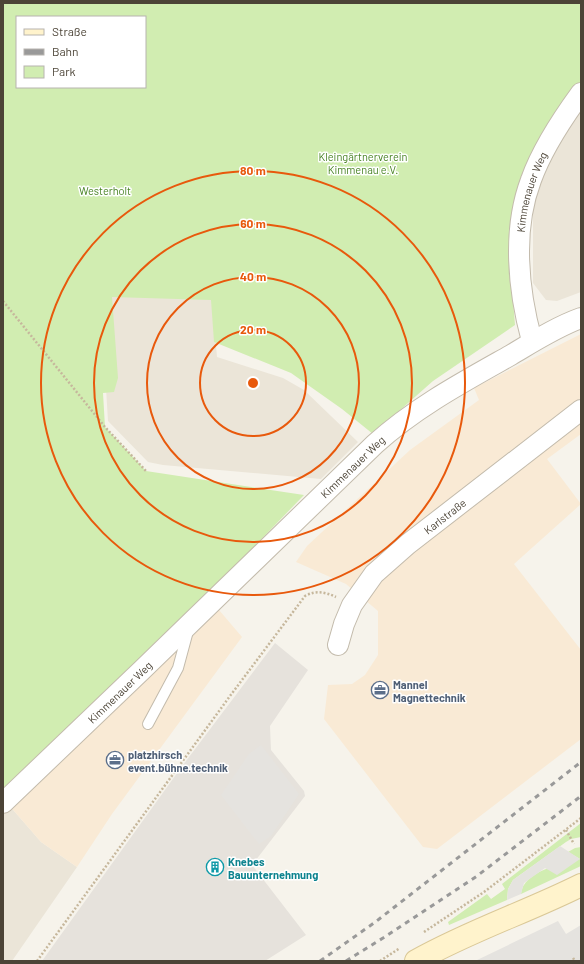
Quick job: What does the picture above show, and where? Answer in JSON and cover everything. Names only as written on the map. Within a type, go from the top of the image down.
[{"type":"street","name":"Kimmenauer Weg","points":[[3,802],[396,425],[455,387],[532,341],[524,306],[520,266],[520,240],[524,207],[531,179],[540,159],[581,93]]},
{"type":"street","points":[[532,341],[581,318]]},
{"type":"street","name":"Karlstraße","points":[[338,645],[344,624],[352,605],[374,574],[408,544],[581,410]]},
{"type":"street","points":[[411,953],[467,935],[581,885]]},
{"type":"lane","points":[[148,724],[178,668],[190,623]]},
{"type":"path","points":[[3,301],[104,427],[146,471]]},
{"type":"path","points":[[37,961],[221,708],[305,596],[311,592],[319,592],[329,594],[352,605]]},
{"type":"path","points":[[418,936],[484,892],[581,818]]},
{"type":"path","points":[[566,830],[574,844]]},
{"type":"path","points":[[380,961],[411,953]]},
{"type":"shaded area","points":[[581,101],[581,292],[557,301],[546,300],[533,283],[533,195]]},
{"type":"shaded area","points":[[209,265],[217,357],[283,378],[304,390],[358,442],[321,479],[163,465],[148,462],[108,421],[99,273]]},
{"type":"shaded area","points":[[581,334],[581,434],[547,459],[581,504],[514,564],[581,650],[581,739],[437,849],[423,847],[324,719],[328,685],[352,684],[365,675],[378,655],[378,611],[346,584],[296,562],[307,546],[410,450],[479,400],[474,388]]},
{"type":"shaded area","points":[[219,610],[242,637],[112,814],[77,867],[41,842],[8,804]]},
{"type":"shaded area","points":[[275,643],[308,670],[270,726],[271,750],[304,791],[305,796],[252,865],[306,935],[265,961],[42,961],[180,769]]},
{"type":"shaded area","points":[[261,745],[299,794],[271,836],[259,844],[221,795],[249,754]]},
{"type":"shaded area","points":[[8,804],[41,842],[77,867],[12,961],[3,961],[3,809]]},
{"type":"shaded area","points":[[560,846],[580,859],[557,875],[545,868],[524,883],[521,894],[507,900],[508,889],[513,880]]},
{"type":"shaded area","points":[[558,921],[566,934],[581,925],[581,961],[475,961]]},
{"type":"green space","points":[[3,3],[581,3],[581,81],[571,92],[509,249],[515,325],[433,381],[373,434],[342,409],[291,373],[214,342],[211,300],[112,297],[118,378],[114,392],[103,393],[105,427],[146,471],[304,495],[141,664],[3,795]]},
{"type":"green space","points":[[581,823],[581,837],[571,839],[566,842],[513,880],[508,889],[507,900],[449,925],[448,922],[487,894],[491,899],[505,889],[502,884]]},
{"type":"green space","points":[[581,847],[581,866],[521,894],[523,886],[536,874],[554,866],[580,859],[568,852],[575,848]]},
{"type":"railway","points":[[320,961],[374,923],[581,762]]},
{"type":"railway","points":[[346,961],[477,876],[581,796]]},
{"type":"place","name":"Mannel Magnettechnik","points":[[380,690]]},
{"type":"place","name":"platzhirsch event.bühne.technik","points":[[115,760]]},
{"type":"place","name":"Knebes Bauunternehmung","points":[[215,867]]},
{"type":"park label","name":"Kleingärtnerverein Kimmenau e.V.","points":[[363,162]]},
{"type":"park label","name":"Westerholt","points":[[105,190]]}]
